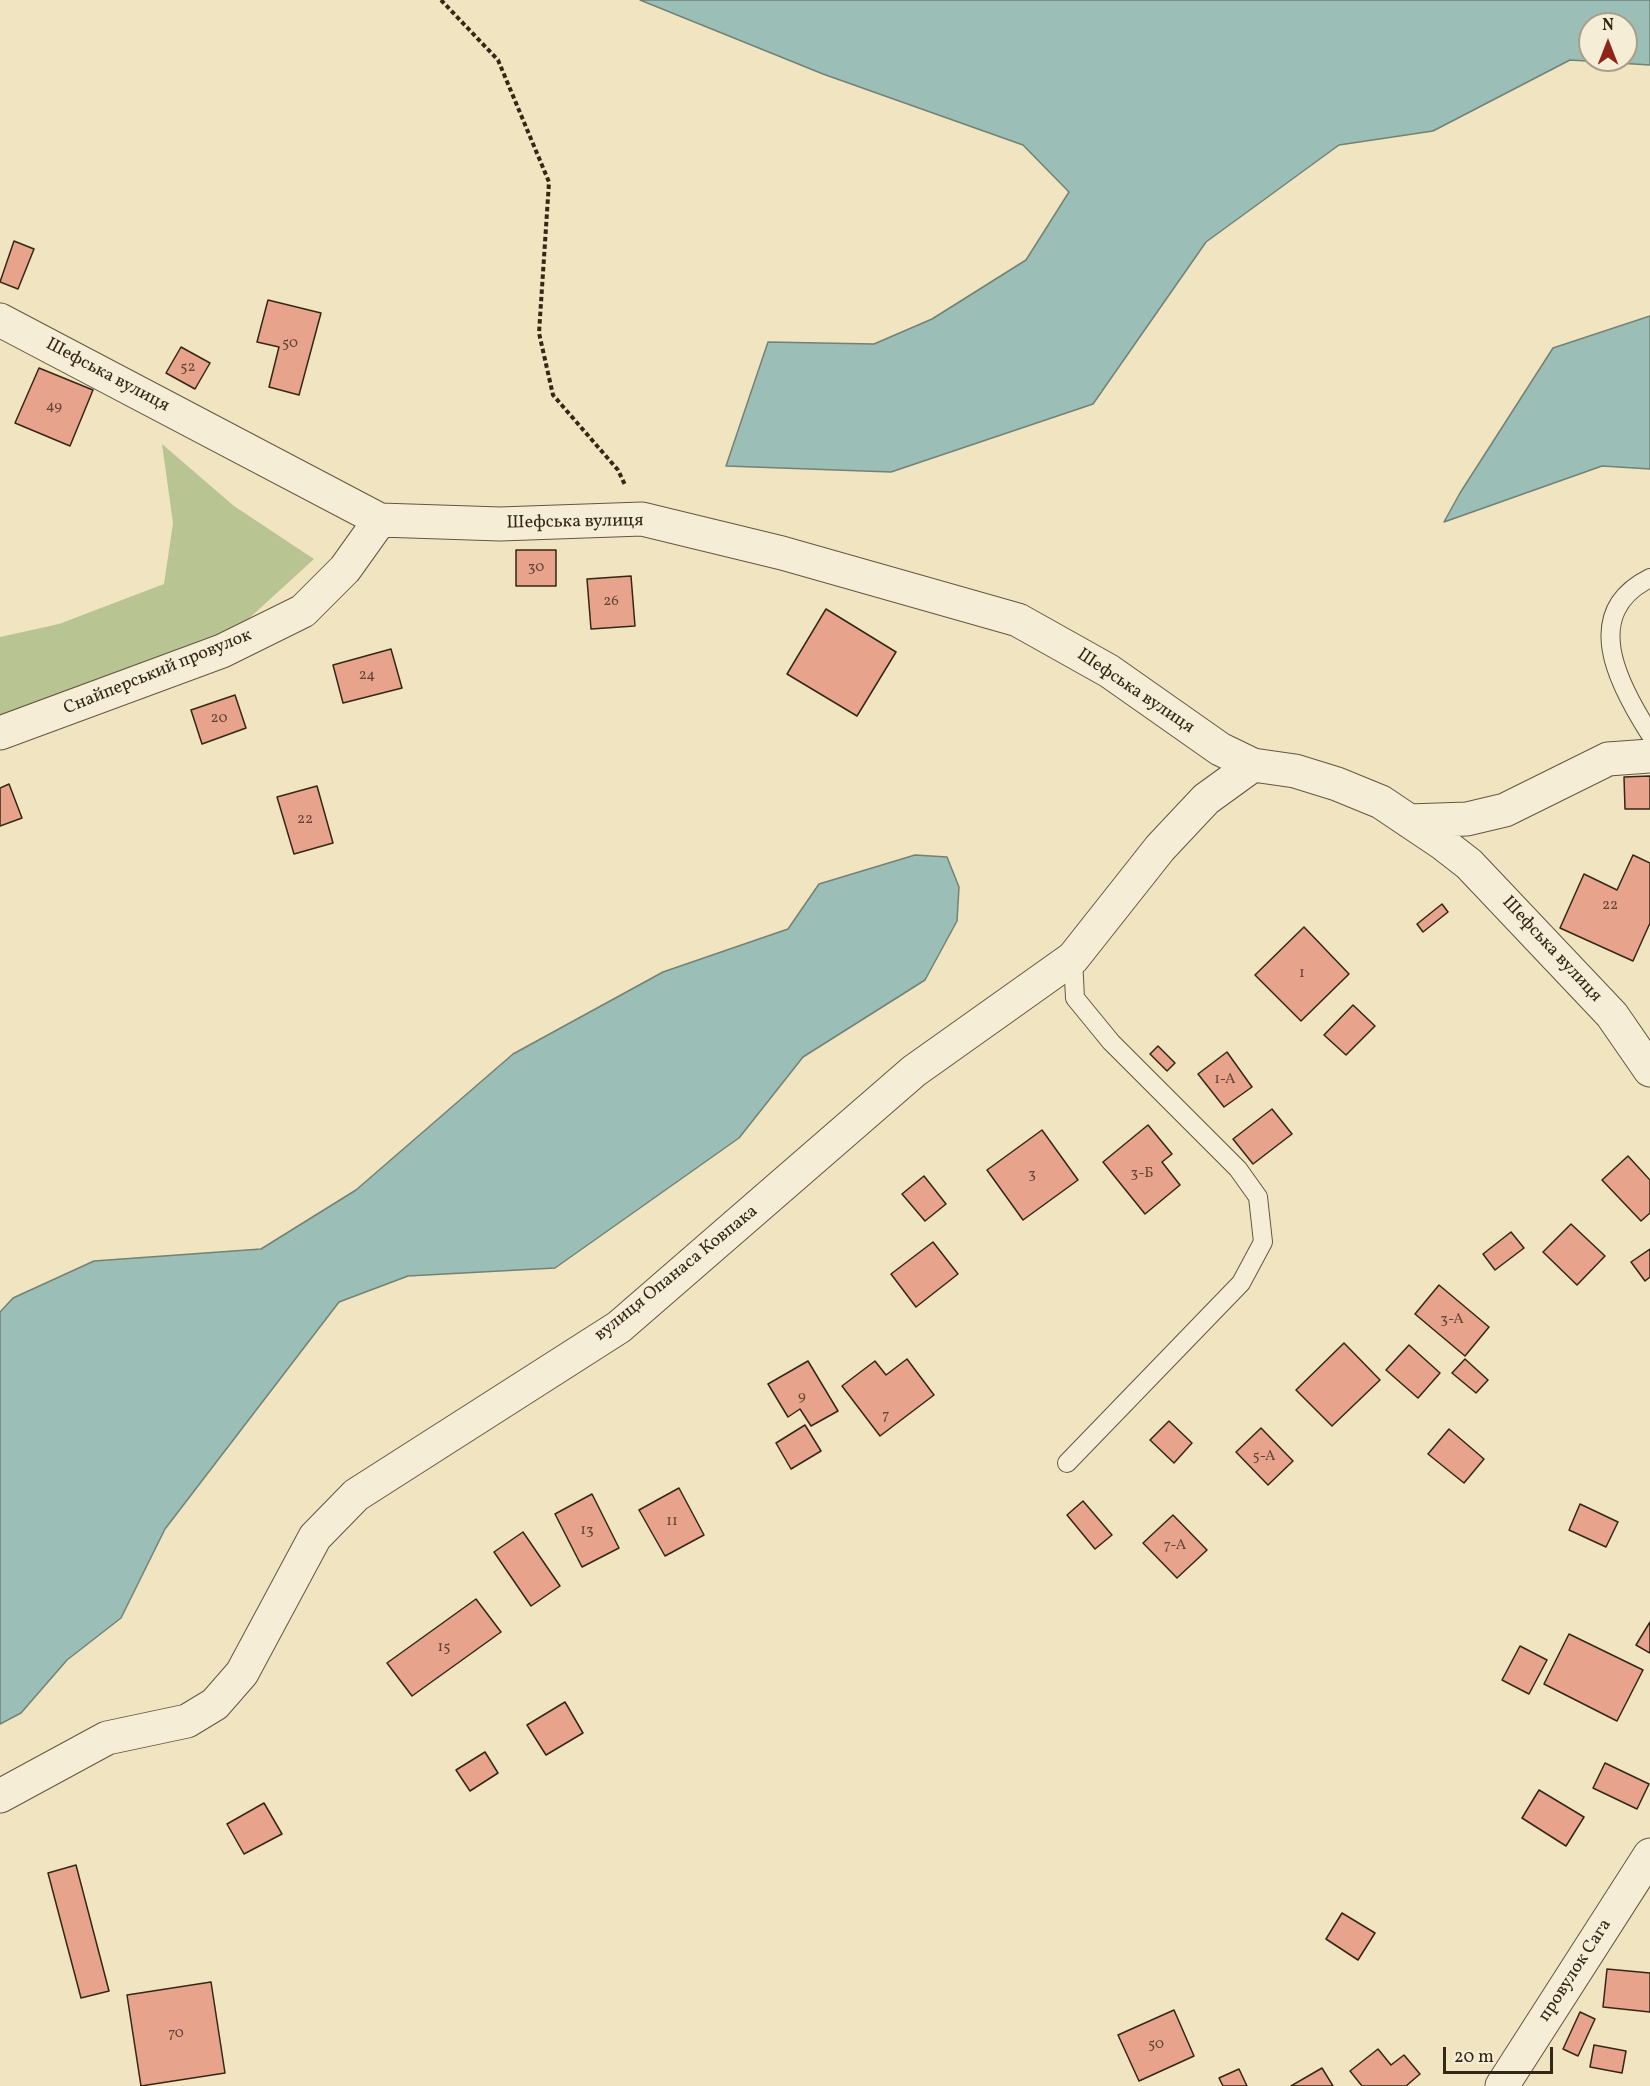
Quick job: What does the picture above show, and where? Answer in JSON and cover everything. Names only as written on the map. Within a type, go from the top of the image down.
[{"type":"street","name":"Шефська вулиця","points":[[0,320],[380,520],[500,524],[642,519],[782,553],[1018,620],[1109,671],[1189,729],[1252,765],[1294,771],[1336,784],[1381,802],[1409,821],[1469,864],[1612,1015],[1650,1070]]},
{"type":"street","name":"Снайперський провулок","points":[[0,733],[222,651],[303,611],[345,569],[380,520]]},
{"type":"street","points":[[1409,821],[1467,819],[1504,810],[1608,759],[1650,756]]},
{"type":"street","name":"вулиця Опанаса Ковпака","points":[[0,1796],[107,1738],[187,1721],[214,1704],[242,1673],[315,1537],[356,1495],[619,1327],[914,1071],[1073,958],[1160,848],[1206,799],[1252,765]]},
{"type":"street","name":"провулок Сага","points":[[1502,2086],[1650,1855]]},
{"type":"lane","points":[[1650,578],[1633,587],[1618,601],[1610,620],[1609,641],[1627,699],[1650,734]]},
{"type":"lane","points":[[1067,1463],[1241,1284],[1263,1242],[1258,1197],[1238,1169],[1111,1042],[1075,998],[1073,958]]},
{"type":"path","points":[[441,0],[498,60],[549,182],[539,333],[553,395],[618,470],[642,519]]},
{"type":"green space","points":[[162,444],[234,506],[314,559],[244,623],[71,700],[0,727],[0,637],[59,624],[164,584],[173,523]]},
{"type":"water","points":[[640,0],[1650,0],[1650,65],[1638,64],[1638,12],[1578,12],[1578,60],[1570,60],[1433,131],[1339,145],[1206,242],[1093,404],[891,472],[726,466],[768,342],[874,344],[932,319],[1026,260],[1069,192],[1023,145],[823,74]]},
{"type":"water","points":[[1650,316],[1650,469],[1602,466],[1444,522],[1460,493],[1553,348]]},
{"type":"water","points":[[915,855],[947,857],[959,887],[957,921],[925,980],[803,1057],[739,1138],[555,1268],[408,1276],[339,1302],[165,1529],[121,1618],[67,1660],[21,1713],[0,1724],[0,1312],[13,1298],[94,1261],[261,1249],[356,1190],[513,1054],[663,972],[788,929],[819,884]]},
{"type":"building","points":[[14,241],[34,249],[18,289],[0,282]]},
{"type":"building","points":[[268,300],[321,313],[299,395],[269,387],[279,347],[257,342]]},
{"type":"building","points":[[181,347],[210,363],[195,389],[166,373]]},
{"type":"building","points":[[39,368],[93,390],[70,446],[15,423]]},
{"type":"building","points":[[516,550],[556,550],[556,586],[516,586]]},
{"type":"building","points":[[631,576],[635,626],[591,629],[587,579]]},
{"type":"building","points":[[826,609],[896,652],[857,716],[787,674]]},
{"type":"building","points":[[391,649],[402,688],[343,703],[333,665]]},
{"type":"building","points":[[235,695],[246,728],[202,744],[191,710]]},
{"type":"building","points":[[1650,776],[1650,809],[1625,809],[1624,777]]},
{"type":"building","points":[[9,784],[22,818],[0,826],[0,788]]},
{"type":"building","points":[[317,786],[333,843],[294,854],[277,797]]},
{"type":"building","points":[[1633,855],[1650,863],[1650,923],[1633,961],[1560,928],[1584,874],[1617,890]]},
{"type":"building","points":[[1442,904],[1448,912],[1423,932],[1417,924]]},
{"type":"building","points":[[1304,927],[1349,974],[1301,1021],[1255,975]]},
{"type":"building","points":[[1353,1005],[1375,1026],[1346,1055],[1324,1035]]},
{"type":"building","points":[[1158,1046],[1175,1063],[1167,1071],[1150,1054]]},
{"type":"building","points":[[1227,1052],[1252,1087],[1224,1107],[1198,1074]]},
{"type":"building","points":[[1272,1109],[1292,1134],[1253,1164],[1233,1139]]},
{"type":"building","points":[[1148,1125],[1172,1154],[1162,1162],[1180,1185],[1145,1214],[1103,1162]]},
{"type":"building","points":[[1042,1130],[1078,1180],[1023,1220],[987,1170]]},
{"type":"building","points":[[1628,1156],[1650,1180],[1650,1213],[1641,1221],[1602,1180]]},
{"type":"building","points":[[924,1176],[946,1204],[925,1221],[902,1194]]},
{"type":"building","points":[[1571,1224],[1605,1256],[1577,1285],[1543,1252]]},
{"type":"building","points":[[1511,1232],[1524,1248],[1495,1270],[1483,1254]]},
{"type":"building","points":[[933,1242],[958,1274],[916,1307],[891,1274]]},
{"type":"building","points":[[1650,1249],[1650,1277],[1645,1281],[1631,1262]]},
{"type":"building","points":[[1439,1285],[1489,1327],[1465,1356],[1415,1314]]},
{"type":"building","points":[[1344,1343],[1380,1380],[1332,1426],[1296,1390]]},
{"type":"building","points":[[1409,1345],[1440,1373],[1418,1398],[1386,1370]]},
{"type":"building","points":[[907,1359],[934,1395],[880,1436],[842,1386],[875,1361],[886,1375]]},
{"type":"building","points":[[1465,1359],[1488,1380],[1476,1393],[1452,1373]]},
{"type":"building","points":[[808,1361],[838,1411],[811,1426],[800,1409],[788,1417],[768,1384]]},
{"type":"building","points":[[1169,1421],[1192,1443],[1174,1463],[1150,1440]]},
{"type":"building","points":[[805,1425],[821,1451],[791,1469],[776,1443]]},
{"type":"building","points":[[1261,1428],[1293,1461],[1268,1485],[1236,1452]]},
{"type":"building","points":[[1449,1429],[1484,1459],[1464,1483],[1428,1454]]},
{"type":"building","points":[[679,1488],[704,1535],[665,1556],[639,1510]]},
{"type":"building","points":[[592,1494],[619,1548],[582,1567],[555,1514]]},
{"type":"building","points":[[1083,1501],[1112,1535],[1095,1549],[1067,1515]]},
{"type":"building","points":[[1580,1504],[1618,1522],[1606,1547],[1569,1530]]},
{"type":"building","points":[[1173,1515],[1207,1550],[1177,1578],[1143,1543]]},
{"type":"building","points":[[523,1532],[560,1586],[531,1606],[494,1552]]},
{"type":"building","points":[[476,1599],[501,1632],[412,1696],[387,1663]]},
{"type":"building","points":[[1650,1622],[1650,1653],[1636,1645]]},
{"type":"building","points":[[1569,1634],[1643,1670],[1617,1721],[1544,1684]]},
{"type":"building","points":[[1520,1646],[1547,1660],[1529,1694],[1502,1680]]},
{"type":"building","points":[[565,1702],[583,1733],[546,1755],[527,1725]]},
{"type":"building","points":[[485,1752],[498,1773],[470,1791],[456,1770]]},
{"type":"building","points":[[1605,1763],[1649,1784],[1637,1809],[1593,1788]]},
{"type":"building","points":[[1539,1790],[1584,1817],[1566,1846],[1522,1818]]},
{"type":"building","points":[[264,1803],[282,1834],[244,1854],[227,1824]]},
{"type":"building","points":[[76,1865],[109,1991],[81,1998],[48,1873]]},
{"type":"building","points":[[1342,1913],[1375,1933],[1358,1960],[1326,1939]]},
{"type":"building","points":[[1607,1969],[1650,1973],[1650,2012],[1603,2007]]},
{"type":"building","points":[[211,1982],[225,2073],[141,2086],[127,1995]]},
{"type":"building","points":[[1174,2010],[1194,2056],[1139,2081],[1118,2035]]},
{"type":"building","points":[[1580,2012],[1595,2019],[1578,2056],[1563,2049]]},
{"type":"building","points":[[1594,2045],[1626,2051],[1622,2073],[1590,2067]]},
{"type":"building","points":[[1378,2049],[1391,2065],[1404,2055],[1420,2074],[1406,2086],[1362,2086],[1350,2071]]},
{"type":"building","points":[[1322,2068],[1333,2086],[1291,2086]]},
{"type":"building","points":[[1239,2069],[1247,2086],[1223,2086],[1219,2078]]}]
